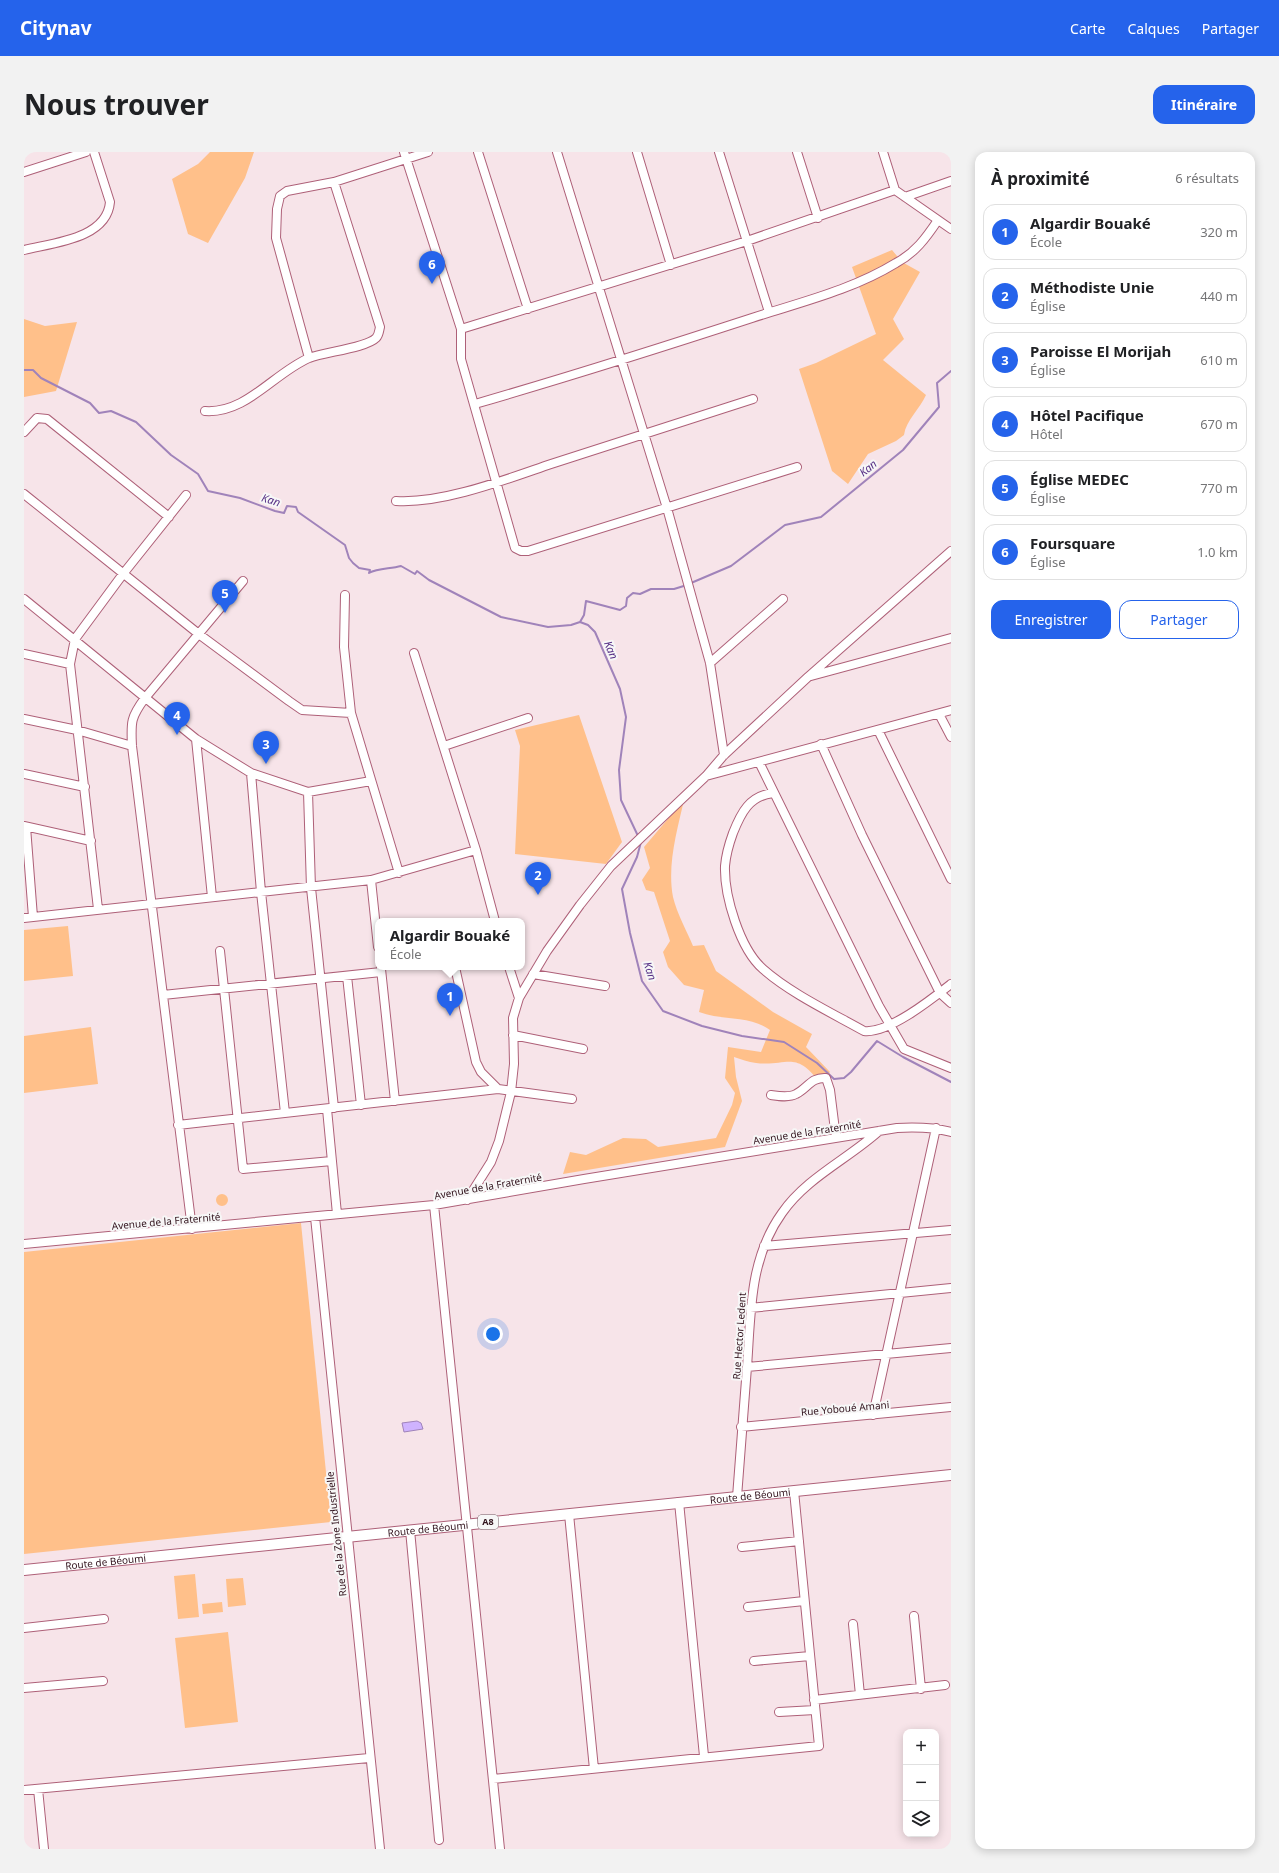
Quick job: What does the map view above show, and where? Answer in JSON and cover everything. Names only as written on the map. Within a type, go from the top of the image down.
[{"type":"main road","name":"Route de Béoumi","points":[[24,1570],[951,1475]]},
{"type":"street","points":[[24,172],[86,152]]},
{"type":"street","points":[[24,250],[81,236],[95,229],[105,218],[110,202],[94,152]]},
{"type":"street","points":[[309,358],[276,238],[280,196],[287,191],[334,182],[405,156],[428,152]]},
{"type":"street","points":[[478,152],[528,309]]},
{"type":"street","points":[[637,152],[671,265]]},
{"type":"street","points":[[719,152],[770,312]]},
{"type":"street","points":[[797,152],[818,218]]},
{"type":"street","points":[[884,152],[896,190],[951,229]]},
{"type":"street","points":[[560,153],[599,287],[667,508],[710,663],[724,755]]},
{"type":"street","points":[[405,156],[461,329],[461,359],[516,548],[521,551],[528,551],[798,467]]},
{"type":"street","points":[[905,197],[951,181]]},
{"type":"street","points":[[205,411],[213,412],[226,409],[239,403],[309,358],[367,343],[376,338],[379,333],[380,327],[334,182]]},
{"type":"street","points":[[461,329],[747,241],[818,218],[896,190]]},
{"type":"street","points":[[475,404],[622,361],[858,283],[896,264],[911,254],[925,239],[938,220]]},
{"type":"street","points":[[396,501],[414,502],[434,499],[496,482],[753,399]]},
{"type":"street","points":[[24,432],[37,418],[47,419],[169,517]]},
{"type":"street","points":[[24,494],[200,635],[302,710],[351,713]]},
{"type":"street","points":[[98,909],[70,664],[75,639],[123,574],[186,495]]},
{"type":"street","points":[[467,1200],[491,1162],[499,1141],[511,1092],[514,1064],[513,1018],[519,998],[533,974],[580,905],[611,866],[706,776],[724,755],[808,677],[951,551]]},
{"type":"street","points":[[192,1229],[132,746],[133,717],[145,698],[200,635],[243,581]]},
{"type":"street","points":[[345,596],[344,647],[351,713],[399,873]]},
{"type":"street","points":[[710,663],[783,598]]},
{"type":"street","points":[[24,599],[196,739],[251,773],[308,792],[371,780]]},
{"type":"street","points":[[808,677],[951,638]]},
{"type":"street","points":[[414,653],[476,850],[494,918]]},
{"type":"street","points":[[24,654],[70,664]]},
{"type":"street","points":[[706,776],[951,710]]},
{"type":"street","points":[[939,714],[951,737]]},
{"type":"street","points":[[444,746],[528,718]]},
{"type":"street","points":[[24,719],[77,730],[132,746]]},
{"type":"street","points":[[878,730],[951,879]]},
{"type":"street","points":[[196,739],[212,897]]},
{"type":"street","points":[[821,744],[862,835],[940,993],[951,1003]]},
{"type":"street","points":[[759,762],[773,793],[904,1049],[951,1068]]},
{"type":"street","points":[[251,773],[261,892],[285,1113]]},
{"type":"street","points":[[24,774],[85,787]]},
{"type":"street","points":[[308,792],[311,888],[320,979],[337,1214]]},
{"type":"street","points":[[773,793],[762,795],[750,802],[736,826],[727,848],[725,866],[727,889],[734,919],[753,957],[762,968],[776,980],[864,1031],[878,1030],[891,1025],[940,993],[951,984]]},
{"type":"street","points":[[34,917],[28,895],[25,826],[91,841]]},
{"type":"street","points":[[24,918],[212,897],[311,888],[371,880],[476,850]]},
{"type":"street","points":[[371,880],[375,918]]},
{"type":"street","points":[[220,951],[243,1169],[332,1161]]},
{"type":"street","points":[[163,995],[347,976],[381,970],[395,1101]]},
{"type":"street","points":[[456,970],[476,1062],[481,1072],[498,1089]]},
{"type":"street","points":[[510,970],[519,998]]},
{"type":"street","points":[[533,974],[605,986]]},
{"type":"street","points":[[347,976],[361,1105]]},
{"type":"street","points":[[513,1035],[583,1049]]},
{"type":"street","points":[[771,1095],[782,1097],[795,1095],[810,1081],[819,1077],[826,1078],[830,1090],[836,1138]]},
{"type":"street","points":[[178,1125],[498,1089],[511,1092],[572,1099]]},
{"type":"street","name":"Avenue de la Fraternité","points":[[24,1244],[434,1205],[879,1131],[918,1126],[936,1128],[951,1132]]},
{"type":"street","points":[[873,1415],[936,1128]]},
{"type":"street","name":"Rue Hector Ledent","points":[[737,1497],[750,1308],[758,1263],[764,1246],[782,1213],[798,1194],[879,1131]]},
{"type":"street","points":[[434,1205],[468,1524],[500,1849]]},
{"type":"street","name":"Rue de la Zone Industrielle","points":[[315,1217],[369,1758],[380,1849]]},
{"type":"street","points":[[764,1246],[951,1230]]},
{"type":"street","points":[[750,1308],[951,1288]]},
{"type":"street","points":[[747,1367],[951,1348]]},
{"type":"street","name":"Rue Yoboué Amani","points":[[741,1427],[951,1407]]},
{"type":"street","points":[[493,1779],[704,1756],[819,1746],[794,1491]]},
{"type":"street","points":[[679,1502],[704,1756]]},
{"type":"street","points":[[569,1514],[594,1769]]},
{"type":"street","points":[[410,1530],[440,1840]]},
{"type":"street","points":[[742,1547],[799,1541]]},
{"type":"street","points":[[748,1607],[804,1601]]},
{"type":"street","points":[[914,1616],[921,1689]]},
{"type":"street","points":[[24,1628],[104,1618]]},
{"type":"street","points":[[853,1624],[860,1695]]},
{"type":"street","points":[[754,1661],[810,1656]]},
{"type":"street","points":[[24,1688],[104,1681]]},
{"type":"street","points":[[814,1700],[921,1689],[945,1685]]},
{"type":"street","points":[[779,1712],[815,1710]]},
{"type":"street","points":[[24,1790],[150,1777],[369,1758]]},
{"type":"street","points":[[38,1789],[44,1849]]},
{"type":"shaded area","points":[[210,152],[254,152],[245,178],[208,243],[188,234],[172,179],[198,164]]},
{"type":"shaded area","points":[[892,250],[902,262],[920,272],[893,319],[904,339],[883,360],[926,395],[907,424],[904,435],[896,441],[868,454],[848,484],[832,471],[799,369],[816,363],[876,334],[852,267]]},
{"type":"shaded area","points":[[24,319],[45,326],[77,322],[56,391],[24,397]]},
{"type":"shaded area","points":[[579,715],[622,842],[606,864],[515,854],[520,746],[515,730]]},
{"type":"shaded area","points":[[684,800],[672,860],[671,885],[677,910],[693,946],[704,945],[716,971],[773,1012],[812,1034],[806,1047],[830,1072],[820,1083],[804,1066],[797,1063],[756,1063],[734,1057],[736,1077],[742,1101],[725,1147],[563,1174],[570,1152],[586,1155],[623,1138],[646,1139],[658,1147],[716,1138],[732,1105],[735,1093],[725,1078],[728,1047],[761,1052],[770,1030],[754,1022],[708,1015],[699,1012],[704,990],[684,985],[668,967],[663,952],[670,941],[654,892],[646,890],[642,880],[650,868],[644,847]]},
{"type":"shaded area","points":[[68,926],[73,976],[24,981],[24,930]]},
{"type":"shaded area","points":[[91,1027],[98,1084],[24,1093],[24,1036]]},
{"type":"shaded area","points":[[220,1194],[224,1194],[228,1200],[224,1206],[220,1206],[216,1202],[216,1198]]},
{"type":"shaded area","points":[[301,1223],[331,1522],[24,1554],[24,1252]]},
{"type":"shaded area","points":[[417,1421],[421,1423],[423,1429],[404,1432],[402,1423]]},
{"type":"shaded area","points":[[195,1574],[199,1617],[178,1619],[174,1576]]},
{"type":"shaded area","points":[[243,1578],[246,1605],[228,1607],[226,1579]]},
{"type":"shaded area","points":[[222,1602],[223,1612],[203,1614],[202,1604]]},
{"type":"shaded area","points":[[228,1632],[238,1722],[185,1728],[175,1638]]},
{"type":"waterway","name":"Kan","points":[[24,370],[33,370],[41,378],[90,403],[99,413],[111,411],[136,422],[171,455],[198,474],[208,491],[240,498],[284,513],[287,506],[296,507],[298,512],[345,545],[349,558],[359,568],[370,570],[369,573],[376,570],[401,566],[415,574],[417,571],[429,580],[501,617],[548,627],[571,625],[580,622],[584,615],[586,601],[620,610],[626,606],[627,598],[633,593],[640,594],[651,589],[674,589],[687,585]]},
{"type":"waterway","name":"Kan","points":[[691,583],[731,566],[785,525],[821,517],[903,450],[939,407],[937,383],[951,371]]},
{"type":"waterway","name":"Kan","points":[[580,622],[588,625],[595,632],[620,689],[626,717],[619,770],[621,800],[638,836]]},
{"type":"waterway","name":"Kan","points":[[641,842],[637,857],[622,889],[630,933],[642,981],[663,1011],[702,1026],[742,1036],[784,1042],[817,1063],[834,1079],[844,1078],[851,1072],[877,1041],[903,1057],[951,1082]]},
{"type":"place","name":"Foursquare","points":[[432,284]]},
{"type":"place","name":"Église MEDEC","points":[[225,613]]},
{"type":"place","name":"Hôtel Pacifique","points":[[177,735]]},
{"type":"place","name":"Paroisse El Morijah","points":[[266,764]]},
{"type":"place","name":"Méthodiste Unie","points":[[538,895]]},
{"type":"place","name":"Algardir Bouaké","points":[[450,1016]]}]
